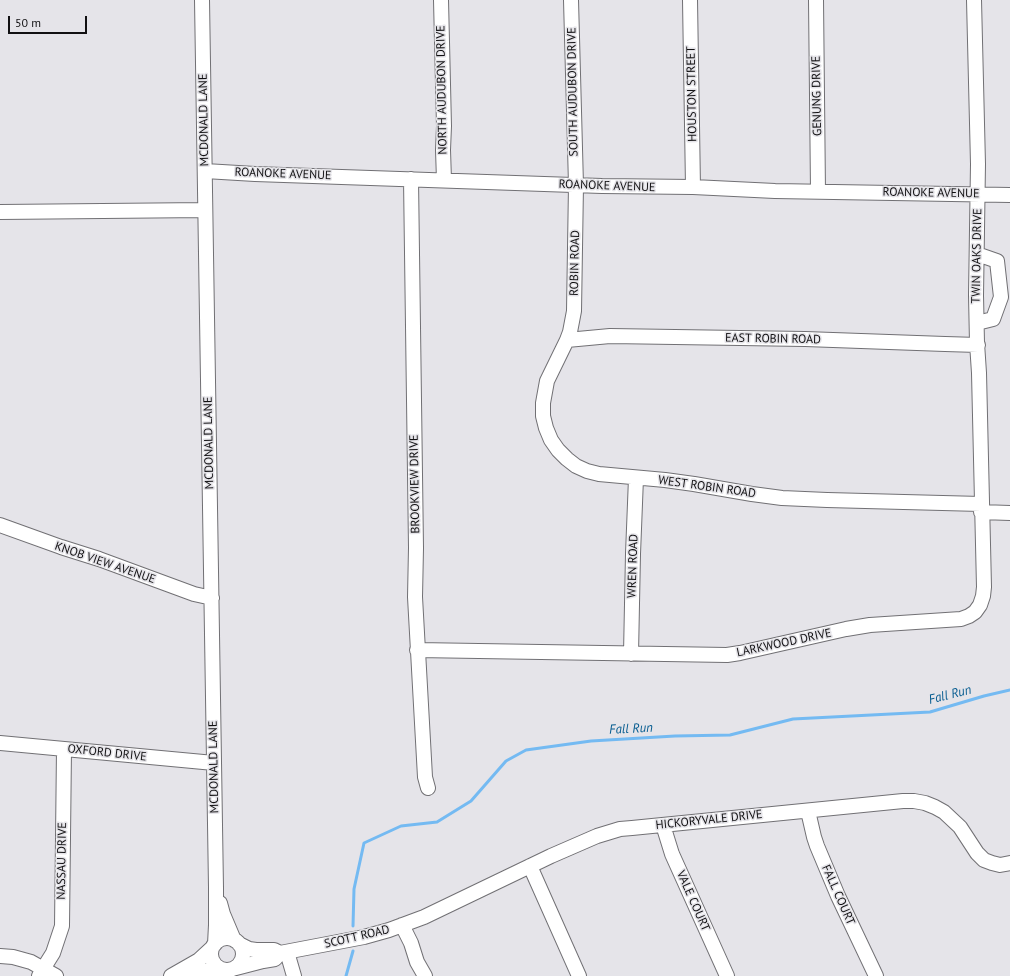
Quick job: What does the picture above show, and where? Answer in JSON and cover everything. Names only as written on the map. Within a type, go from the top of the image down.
[{"type":"street","name":"MCDONALD LANE","points":[[202,0],[216,887],[216,924],[214,946]]},
{"type":"street","name":"NORTH AUDUBON DRIVE","points":[[441,0],[444,180]]},
{"type":"street","name":"SOUTH AUDUBON DRIVE","points":[[571,0],[576,185]]},
{"type":"street","name":"HOUSTON STREET","points":[[690,0],[693,187]]},
{"type":"street","name":"GENUNG DRIVE","points":[[816,0],[818,191]]},
{"type":"street","name":"TWIN OAKS DRIVE","points":[[974,0],[978,194],[977,322],[981,508]]},
{"type":"street","name":"ROANOKE AVENUE","points":[[205,171],[602,186],[1010,195]]},
{"type":"street","name":"BROOKVIEW DRIVE","points":[[411,179],[416,525],[415,598],[425,777],[428,788]]},
{"type":"street","name":"ROBIN ROAD","points":[[567,340],[573,322],[574,311],[576,185]]},
{"type":"street","points":[[0,212],[205,210]]},
{"type":"street","points":[[977,254],[997,261],[1001,297],[993,319],[977,322]]},
{"type":"street","name":"EAST ROBIN ROAD","points":[[567,340],[618,336],[805,338],[978,345]]},
{"type":"street","name":"WEST ROBIN ROAD","points":[[567,340],[547,381],[543,403],[543,416],[551,440],[558,450],[576,466],[587,472],[611,476],[665,480],[782,498],[981,508],[1010,513]]},
{"type":"street","name":"WREN ROAD","points":[[631,654],[636,478]]},
{"type":"street","name":"LARKWOOD DRIVE","points":[[417,650],[727,655],[846,629],[961,620],[975,612],[980,605],[983,596],[984,587],[981,508]]},
{"type":"street","name":"KNOB VIEW AVENUE","points":[[0,525],[194,594],[212,598]]},
{"type":"street","name":"OXFORD DRIVE","points":[[0,743],[214,763]]},
{"type":"street","name":"NASSAU DRIVE","points":[[41,973],[53,953],[62,926],[64,749]]},
{"type":"street","name":"HICKORYVALE DRIVE","points":[[402,926],[564,850],[609,832],[632,828],[903,801],[925,803],[944,812],[960,826],[977,853],[984,860],[992,864],[1000,865],[1010,863]]},
{"type":"street","name":"FALL COURT","points":[[808,811],[817,846],[838,896],[876,976]]},
{"type":"street","name":"VALE COURT","points":[[663,825],[672,854],[727,976]]},
{"type":"street","points":[[530,866],[579,976]]},
{"type":"street","name":"MCDONALD LANE","points":[[216,887],[223,914],[237,942]]},
{"type":"street","name":"SCOTT ROAD","points":[[237,942],[249,949],[284,952],[364,937],[402,926],[417,962],[425,976]]},
{"type":"street","points":[[172,976],[199,960],[219,940],[229,939],[237,942],[242,948],[242,959],[236,968],[231,970],[221,969],[206,971],[186,976]]},
{"type":"street","points":[[214,946],[211,953],[211,958],[216,967],[221,969]]},
{"type":"street","points":[[284,952],[294,976]]},
{"type":"street","name":"SCOTT ROAD","points":[[236,968],[275,959],[284,952]]},
{"type":"street","points":[[0,956],[13,956],[31,962],[41,973],[56,976]]},
{"type":"waterway","name":"Fall Run","points":[[353,926],[354,889],[364,843],[401,826],[437,822],[471,801],[506,761],[526,750],[591,741],[675,736],[730,735],[793,719],[930,712],[1010,690]]},
{"type":"waterway","name":"Fall Run","points":[[346,976],[353,951]]}]
